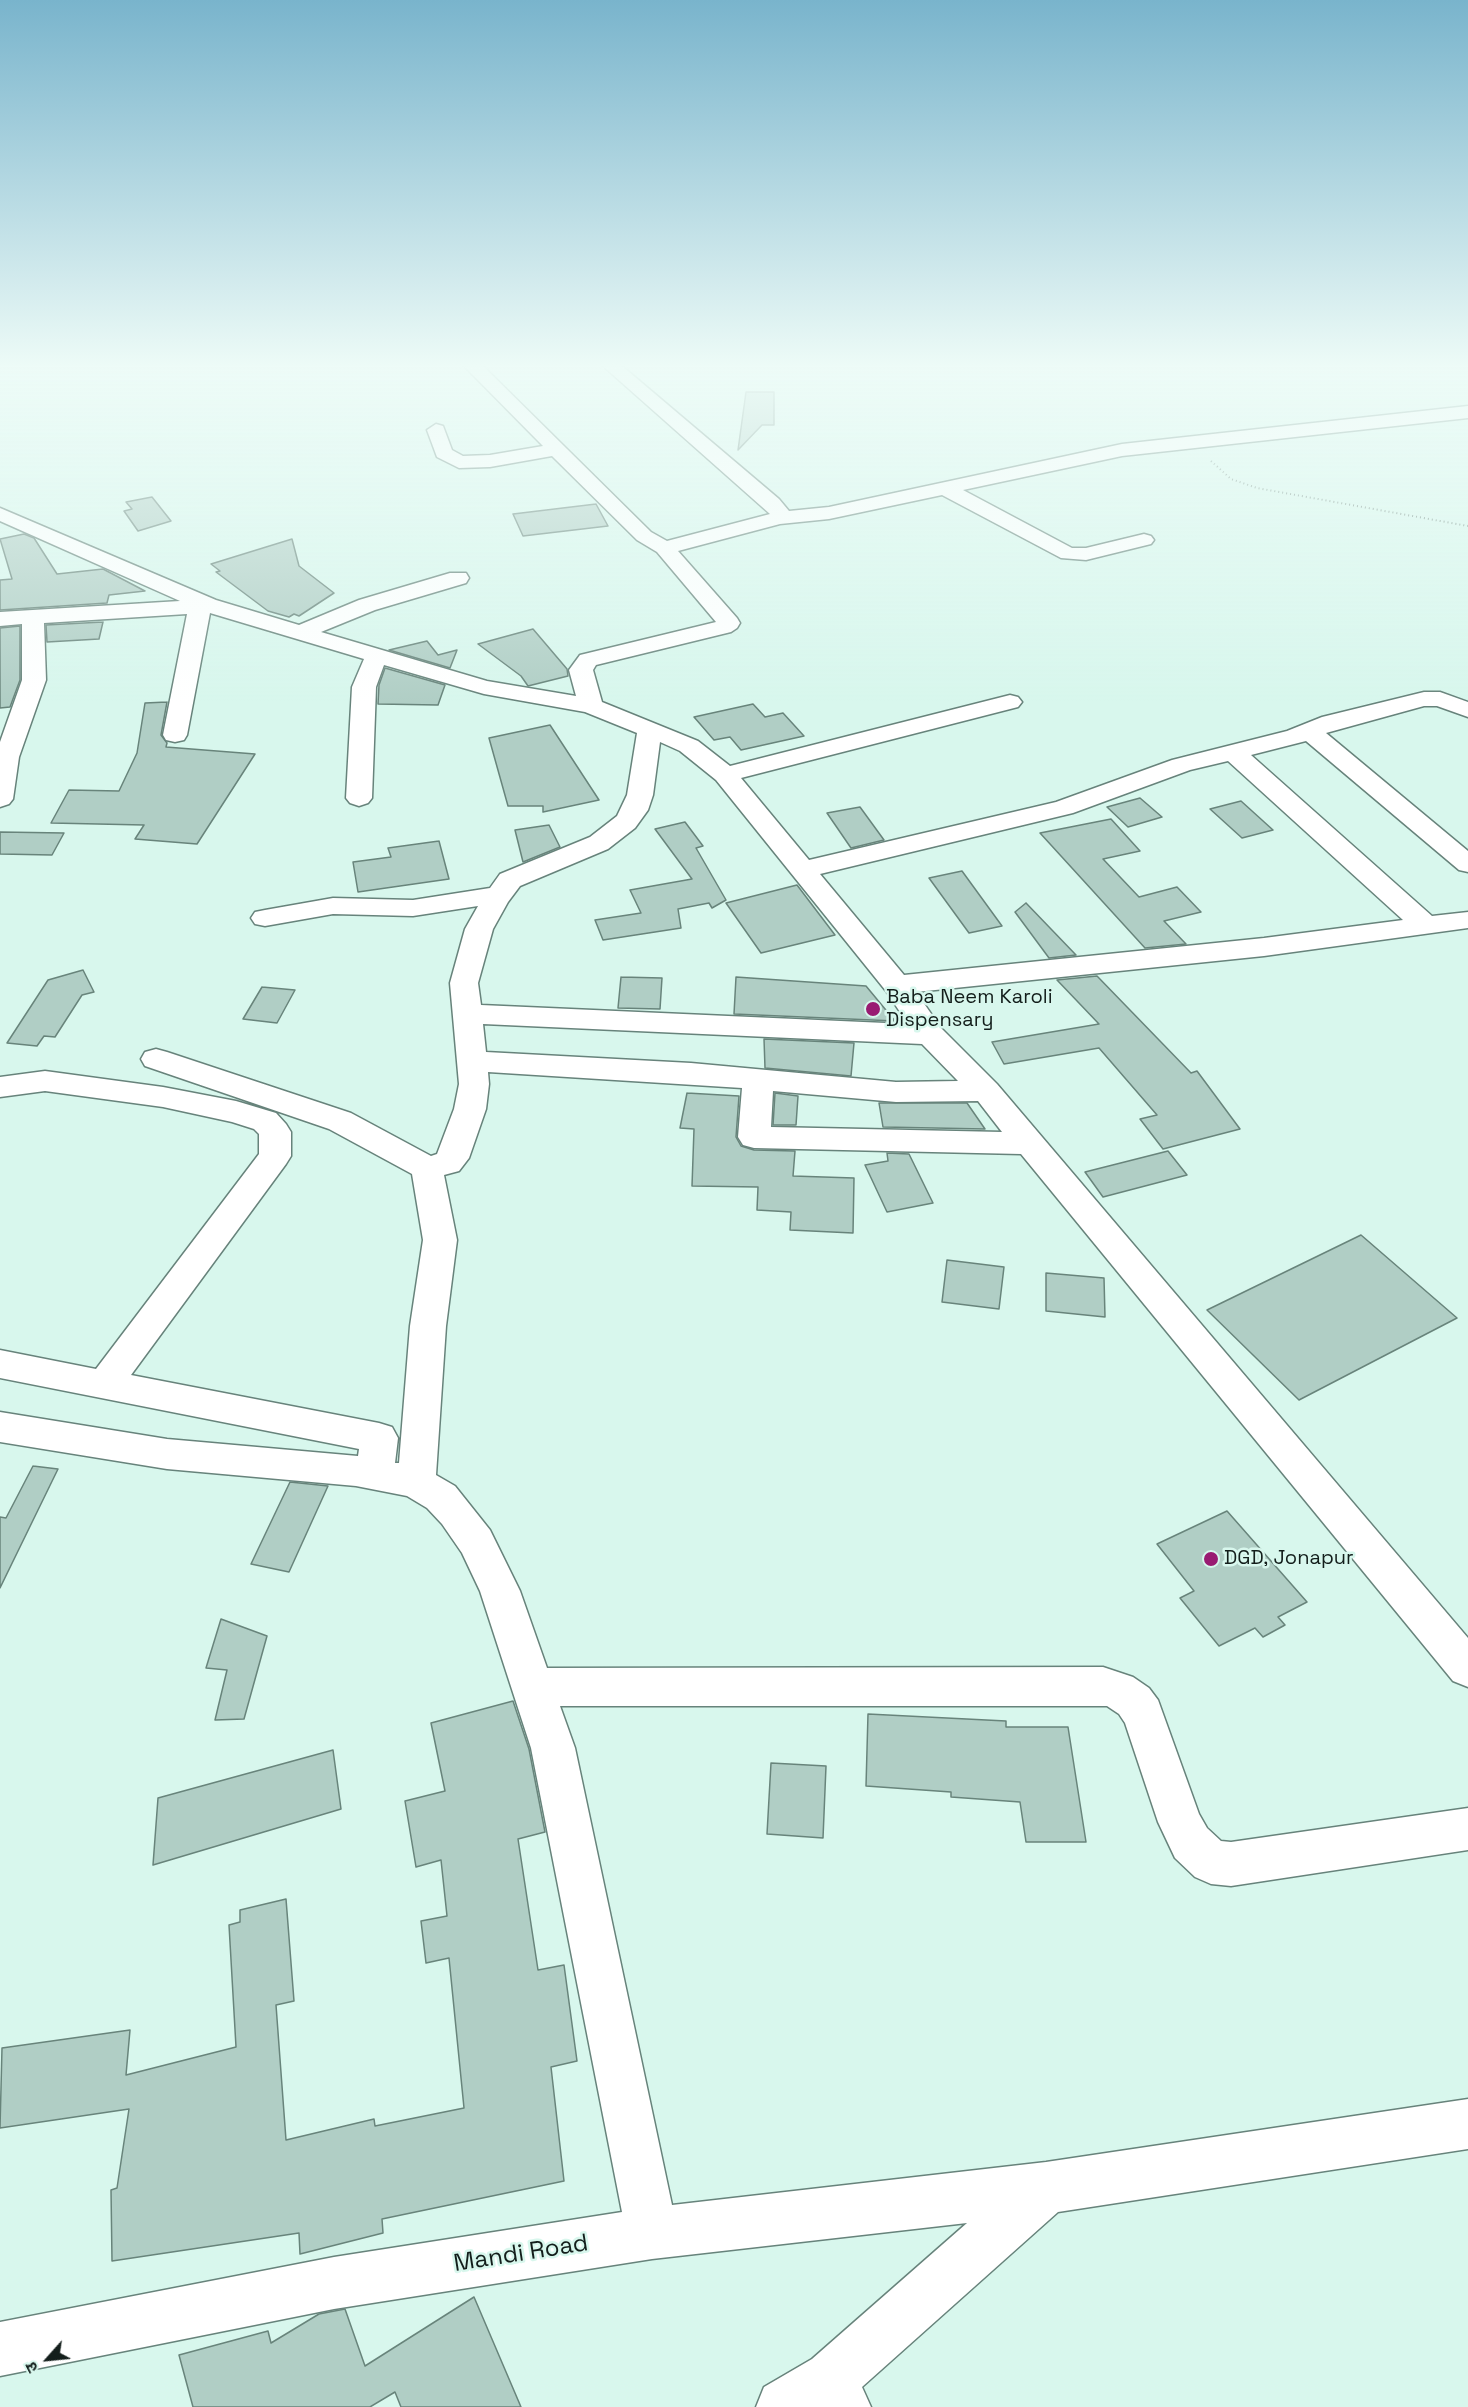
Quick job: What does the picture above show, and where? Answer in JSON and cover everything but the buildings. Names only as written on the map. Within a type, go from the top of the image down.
[{"type":"street","points":[[586,478],[644,536],[664,548],[729,623],[723,627],[588,660],[581,670],[591,706]]},
{"type":"street","points":[[743,478],[772,503],[781,514],[779,518]]},
{"type":"street","points":[[664,548],[779,518],[830,513],[994,478]]},
{"type":"street","points":[[946,489],[1068,554],[1086,554],[1144,540]]},
{"type":"street","points":[[0,514],[204,606],[484,687],[591,706],[689,746],[724,775],[897,985],[930,1035],[986,1091],[1468,1668]]},
{"type":"street","points":[[298,633],[378,601],[458,578]]},
{"type":"street","points":[[0,619],[204,606]]},
{"type":"street","points":[[175,735],[204,606]]},
{"type":"street","points":[[0,799],[7,757],[34,680],[33,616]]},
{"type":"street","points":[[359,798],[364,687],[376,657]]},
{"type":"street","points":[[801,870],[1064,808],[1167,769],[1310,732],[1331,722],[1424,699],[1440,699],[1468,710]]},
{"type":"street","points":[[724,775],[1010,702]]},
{"type":"street","points":[[156,1059],[340,1121],[427,1168],[442,1166],[453,1158],[470,1109],[473,1061],[464,983],[469,958],[479,929],[510,880],[574,856],[599,843],[626,822],[635,810],[640,795],[650,729]]},
{"type":"street","points":[[1310,732],[1468,864]]},
{"type":"street","points":[[1233,752],[1426,926]]},
{"type":"street","points":[[265,918],[333,906],[413,908],[499,895]]},
{"type":"street","points":[[897,985],[1264,947],[1468,920]]},
{"type":"street","points":[[468,1014],[930,1035]]},
{"type":"street","points":[[473,1061],[758,1079],[896,1092],[986,1091]]},
{"type":"street","points":[[758,1079],[754,1137],[1029,1143]]},
{"type":"street","points":[[0,1087],[45,1081],[163,1097],[236,1112],[265,1121],[275,1132],[275,1155],[105,1383]]},
{"type":"street","points":[[416,1482],[428,1326],[440,1240],[427,1168]]},
{"type":"street","points":[[0,1364],[379,1438],[375,1474]]},
{"type":"street","points":[[0,1427],[167,1454],[375,1474],[416,1482],[441,1497],[456,1513],[476,1542],[500,1591],[535,1687],[553,1748],[652,2233]]},
{"type":"street","points":[[535,1687],[1103,1686],[1118,1690],[1134,1701],[1143,1714],[1180,1822],[1191,1843],[1211,1862],[1231,1864],[1468,1829]]},
{"type":"street","name":"Mandi Road","points":[[0,2349],[334,2283],[652,2233],[1046,2188],[1274,2151],[1468,2124]]},
{"type":"street","points":[[784,2407],[837,2393],[1046,2188]]},
{"type":"path","points":[[1231,478],[1247,485],[1384,513],[1468,526]]},
{"type":"place","name":"Baba Neem Karoli Dispensary","points":[[873,1009]]},
{"type":"place","name":"DGD, Jonapur","points":[[1211,1559]]}]
